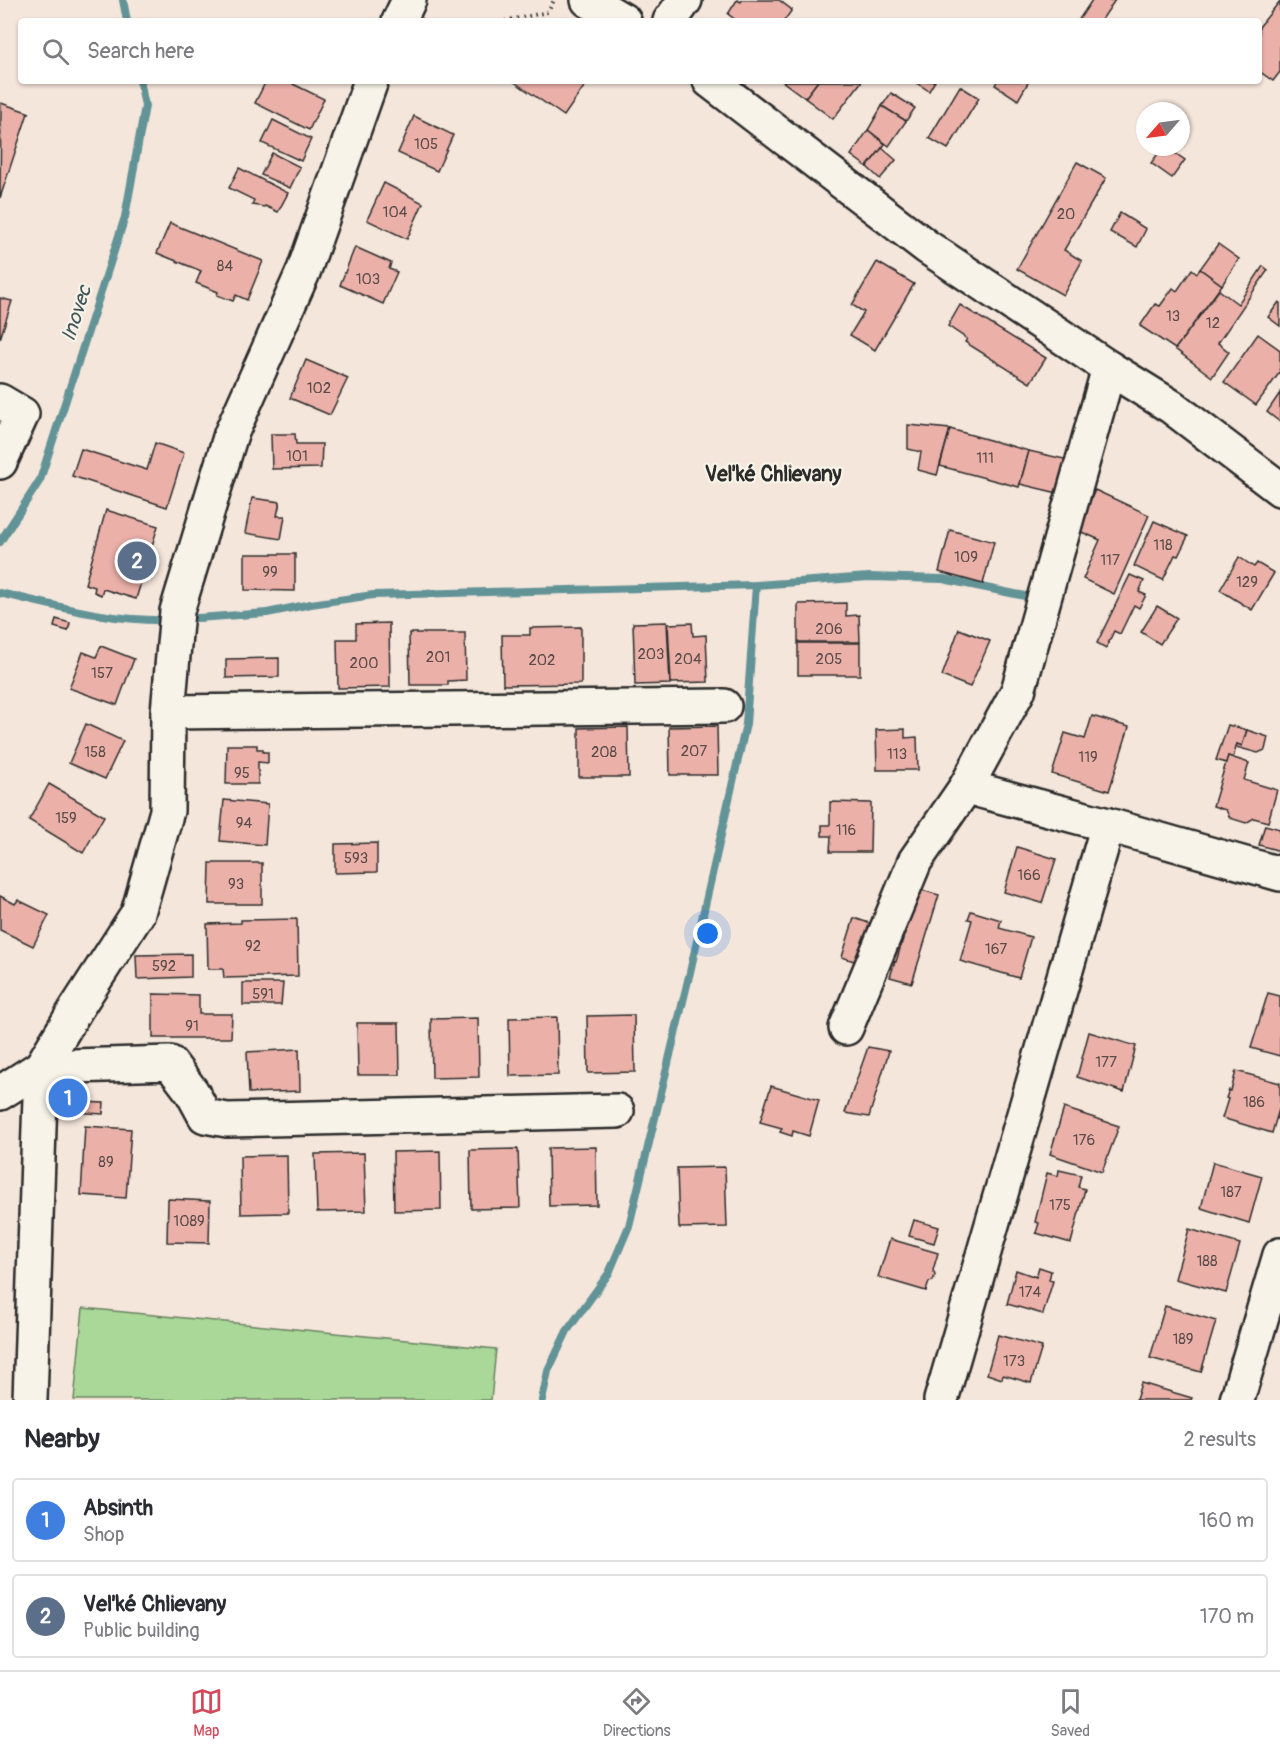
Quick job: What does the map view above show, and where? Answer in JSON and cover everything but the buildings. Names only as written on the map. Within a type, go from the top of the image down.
[{"type":"street","points":[[400,18],[409,0]]},
{"type":"street","points":[[588,0],[619,18]]},
{"type":"street","points":[[672,18],[685,0]]},
{"type":"street","points":[[0,1093],[41,1068],[138,913],[167,811],[168,712],[176,619],[231,434],[304,270],[370,84]]},
{"type":"street","points":[[714,84],[927,247],[1172,407],[1280,489]]},
{"type":"street","points":[[846,1028],[915,861],[966,787],[1018,691],[1109,368]]},
{"type":"street","points":[[0,401],[22,414],[0,462]]},
{"type":"street","points":[[168,712],[724,706]]},
{"type":"street","points":[[966,787],[1280,874]]},
{"type":"street","points":[[941,1400],[1108,825]]},
{"type":"street","points":[[41,1068],[170,1063],[192,1092],[204,1116],[227,1120],[617,1111]]},
{"type":"street","points":[[30,1400],[41,1068]]},
{"type":"street","points":[[1238,1400],[1280,1255]]},
{"type":"path","points":[[519,18],[548,12],[554,0]]},
{"type":"green space","points":[[83,1308],[496,1349],[491,1400],[74,1400]]},
{"type":"waterway","name":"Inovec","points":[[123,0],[126,18]]},
{"type":"waterway","name":"Inovec","points":[[0,542],[40,480],[125,217],[145,106],[141,84]]},
{"type":"waterway","points":[[184,619],[267,613],[373,595],[756,585],[869,577],[943,579],[1025,596]]},
{"type":"waterway","points":[[542,1400],[548,1371],[567,1331],[609,1273],[629,1226],[746,724],[756,585]]},
{"type":"waterway","points":[[0,593],[106,616],[171,620]]},
{"type":"place","name":"Veľké Chlievany","points":[[137,561]]},
{"type":"place","name":"Absinth","points":[[68,1098]]},
{"type":"district","name":"Veľké Chlievany","points":[[773,474]]}]
